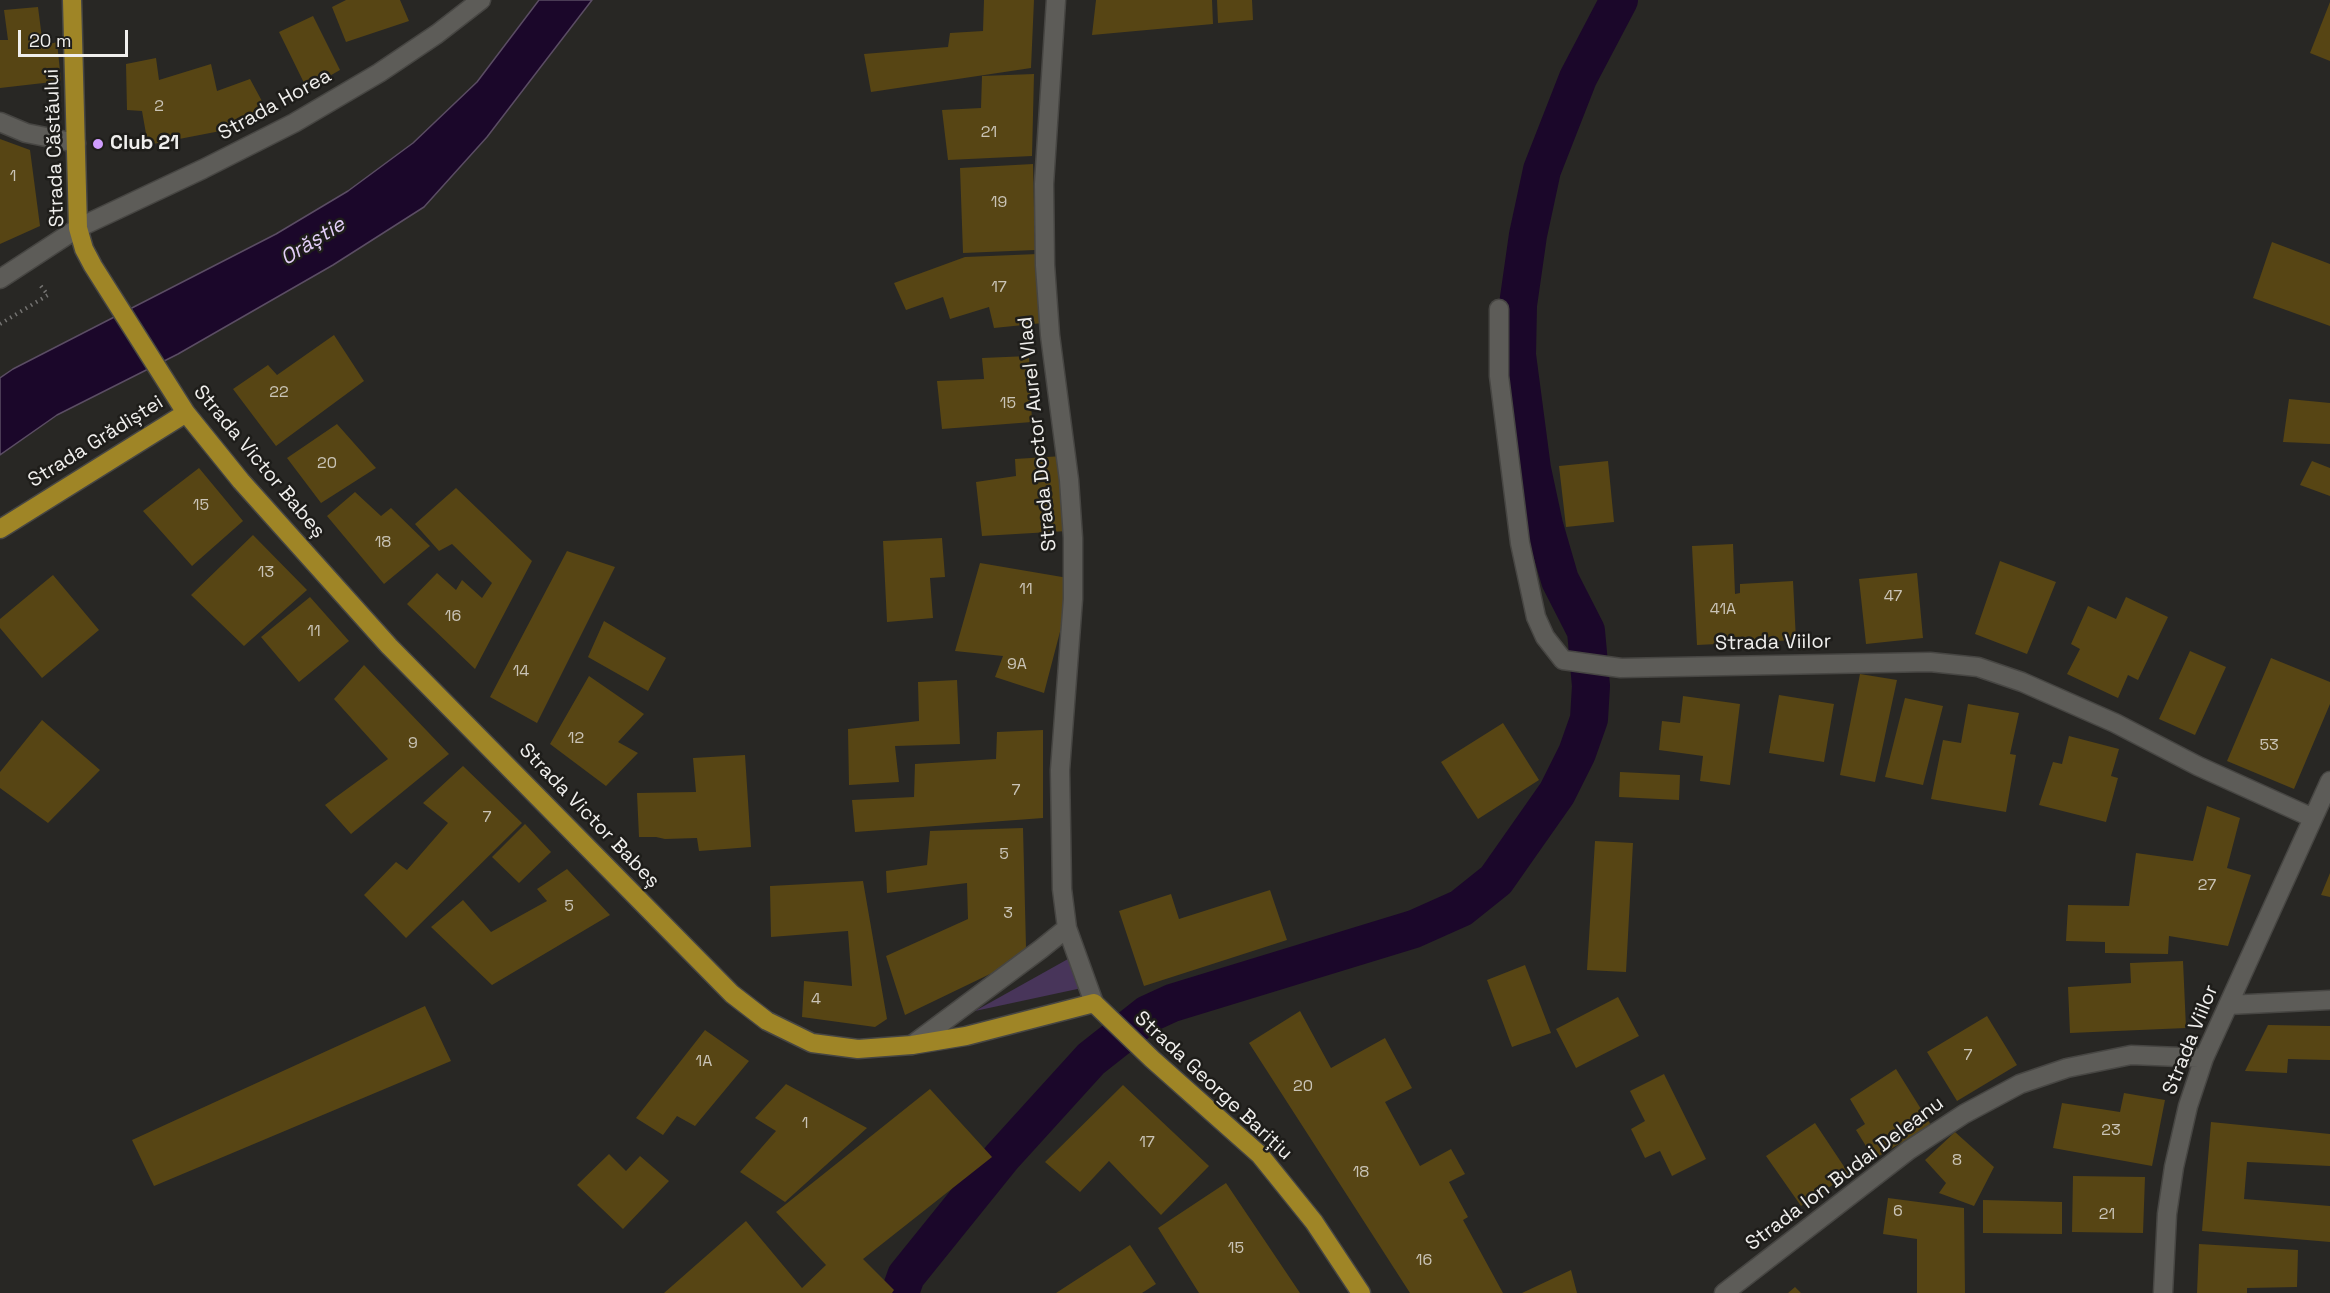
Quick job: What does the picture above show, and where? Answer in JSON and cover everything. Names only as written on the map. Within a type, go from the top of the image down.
[{"type":"main road","name":"Strada Căstăului","points":[[72,0],[78,228],[84,249],[93,266],[165,380]]},
{"type":"main road","name":"Strada Victor Babeș","points":[[165,380],[186,413],[240,481],[389,646],[732,994],[767,1021],[812,1043],[858,1049],[912,1045],[966,1036],[1094,1003]]},
{"type":"main road","name":"Strada Grădiștei","points":[[0,529],[186,413]]},
{"type":"main road","name":"Strada George Barițiu","points":[[1094,1003],[1152,1059],[1260,1155],[1314,1222],[1361,1293]]},
{"type":"street","name":"Strada Horea","points":[[0,279],[78,228],[294,123],[379,73],[437,34],[481,0]]},
{"type":"street","name":"Strada Doctor Aurel Vlad","points":[[1056,0],[1044,184],[1045,266],[1050,335],[1069,480],[1073,538],[1073,599],[1060,770],[1062,889],[1066,928],[1094,1003]]},
{"type":"street","points":[[0,122],[26,133],[76,142]]},
{"type":"street","name":"Strada Viilor","points":[[1499,309],[1499,376],[1520,543],[1536,617],[1545,637],[1563,660],[1621,668],[1930,662],[1978,667],[2032,686],[2313,818]]},
{"type":"street","name":"Strada Viilor","points":[[2163,1293],[2167,1214],[2174,1167],[2188,1106],[2204,1058],[2330,781]]},
{"type":"street","points":[[912,1045],[1066,928]]},
{"type":"street","points":[[2228,1005],[2330,1000]]},
{"type":"street","name":"Strada Ion Budai Deleanu","points":[[1724,1293],[1909,1150],[1964,1114],[2020,1084],[2067,1068],[2131,1055],[2204,1058]]},
{"type":"shaded area","points":[[1068,959],[1082,988],[975,1011]]},
{"type":"water","name":"Orăștie","points":[[539,0],[592,0],[487,137],[424,207],[333,265],[178,354],[57,415],[0,455],[0,378],[13,369],[276,234],[348,191],[413,143],[477,82]]},
{"type":"building","points":[[346,0],[400,0],[409,21],[346,42],[332,7]]},
{"type":"building","points":[[984,0],[1034,0],[1031,68],[871,92],[864,54],[948,47],[950,33],[983,31]]},
{"type":"building","points":[[1096,0],[1212,0],[1213,24],[1092,35]]},
{"type":"building","points":[[1217,0],[1252,0],[1253,20],[1218,23]]},
{"type":"building","points":[[2330,2],[2330,61],[2310,53]]},
{"type":"building","points":[[38,7],[43,46],[57,42],[61,81],[0,88],[0,40],[8,40],[4,10]]},
{"type":"building","points":[[313,16],[340,70],[307,89],[279,32]]},
{"type":"building","points":[[156,58],[159,80],[211,64],[217,91],[250,79],[263,103],[236,128],[148,145],[142,111],[127,110],[126,64]]},
{"type":"building","points":[[1034,74],[1032,156],[948,160],[942,110],[981,108],[982,76]]},
{"type":"building","points":[[0,139],[30,150],[40,226],[0,244]]},
{"type":"building","points":[[1033,164],[1035,250],[963,253],[960,168]]},
{"type":"building","points":[[2272,242],[2330,264],[2330,326],[2253,298]]},
{"type":"building","points":[[1038,254],[1043,323],[994,328],[989,307],[950,319],[943,297],[906,310],[894,283],[965,257]]},
{"type":"building","points":[[334,335],[364,381],[276,446],[233,389],[268,365],[277,375]]},
{"type":"building","points":[[1029,356],[1032,422],[942,429],[937,381],[984,379],[982,358]]},
{"type":"building","points":[[2289,399],[2330,403],[2330,444],[2283,442]]},
{"type":"building","points":[[337,424],[376,468],[321,503],[287,458]]},
{"type":"building","points":[[1063,456],[1067,531],[982,536],[976,482],[1016,476],[1015,459]]},
{"type":"building","points":[[1608,461],[1614,522],[1566,527],[1559,466]]},
{"type":"building","points":[[2312,461],[2330,468],[2330,496],[2300,485]]},
{"type":"building","points":[[199,468],[243,521],[192,566],[143,511]]},
{"type":"building","points":[[456,488],[532,561],[475,669],[407,604],[437,573],[456,590],[462,580],[482,598],[492,583],[452,544],[439,551],[415,524]]},
{"type":"building","points":[[355,492],[381,516],[391,508],[430,546],[384,584],[327,516]]},
{"type":"building","points":[[253,535],[307,590],[244,646],[191,595]]},
{"type":"building","points":[[942,538],[945,577],[930,578],[933,618],[887,622],[883,541]]},
{"type":"building","points":[[1733,544],[1735,594],[1740,593],[1740,584],[1793,581],[1796,640],[1697,645],[1692,546]]},
{"type":"building","points":[[567,551],[615,567],[537,723],[490,697]]},
{"type":"building","points":[[2000,561],[2056,582],[2027,654],[1975,634]]},
{"type":"building","points":[[980,563],[1068,578],[1061,628],[1044,693],[995,677],[1003,656],[955,651]]},
{"type":"building","points":[[1917,573],[1923,638],[1866,644],[1859,579]]},
{"type":"building","points":[[53,575],[99,630],[42,678],[0,628],[0,619]]},
{"type":"building","points":[[310,597],[349,641],[299,682],[261,637]]},
{"type":"building","points":[[2126,597],[2168,617],[2138,680],[2128,675],[2118,698],[2067,674],[2080,649],[2071,644],[2088,606],[2116,619]]},
{"type":"building","points":[[604,621],[666,658],[648,691],[588,657]]},
{"type":"building","points":[[2190,651],[2226,667],[2195,735],[2159,719]]},
{"type":"building","points":[[2271,658],[2330,682],[2330,704],[2294,789],[2227,761]]},
{"type":"building","points":[[364,665],[449,754],[351,834],[325,805],[388,759],[334,699]]},
{"type":"building","points":[[1860,674],[1897,680],[1875,782],[1840,775]]},
{"type":"building","points":[[589,676],[644,714],[618,742],[638,753],[606,786],[550,744]]},
{"type":"building","points":[[957,680],[960,744],[895,746],[899,782],[849,785],[848,729],[919,721],[918,682]]},
{"type":"building","points":[[1779,695],[1834,704],[1824,762],[1769,753]]},
{"type":"building","points":[[1683,696],[1740,704],[1730,785],[1700,781],[1703,756],[1659,750],[1662,721],[1680,723]]},
{"type":"building","points":[[1905,698],[1943,706],[1923,785],[1885,777]]},
{"type":"building","points":[[1968,704],[2019,713],[2010,754],[2016,755],[2006,812],[1931,799],[1943,740],[1961,743]]},
{"type":"building","points":[[42,720],[100,770],[48,823],[0,788],[0,772]]},
{"type":"building","points":[[1503,723],[1539,780],[1478,819],[1441,762]]},
{"type":"building","points":[[1043,730],[1043,818],[855,832],[852,800],[914,797],[915,764],[996,759],[997,732]]},
{"type":"building","points":[[2069,736],[2119,749],[2111,776],[2118,778],[2106,822],[2039,805],[2053,762],[2062,764]]},
{"type":"building","points":[[745,755],[751,847],[699,851],[697,838],[639,837],[637,793],[696,792],[693,758]]},
{"type":"building","points":[[463,766],[522,823],[406,938],[364,895],[396,862],[407,870],[448,823],[423,803]]},
{"type":"building","points":[[1620,772],[1680,775],[1679,800],[1619,797]]},
{"type":"building","points":[[2207,806],[2240,818],[2227,868],[2251,875],[2228,946],[2169,936],[2168,954],[2105,953],[2105,942],[2066,941],[2068,905],[2129,906],[2136,853],[2193,861]]},
{"type":"building","points":[[525,824],[551,852],[519,883],[492,857]]},
{"type":"building","points":[[1023,828],[1026,947],[1015,962],[905,1015],[886,956],[968,919],[967,883],[887,893],[886,871],[927,865],[930,831]]},
{"type":"building","points":[[1595,841],[1633,843],[1626,972],[1587,970]]},
{"type":"building","points":[[567,869],[610,915],[492,985],[431,927],[463,900],[491,932],[547,901],[537,889]]},
{"type":"building","points":[[2330,873],[2330,897],[2321,895]]},
{"type":"building","points":[[863,881],[887,1019],[875,1027],[802,1017],[804,981],[852,986],[848,931],[771,937],[770,886]]},
{"type":"building","points":[[1270,890],[1287,940],[1144,986],[1119,911],[1171,894],[1179,919]]},
{"type":"building","points":[[2183,961],[2186,1028],[2070,1033],[2068,987],[2131,983],[2130,963]]},
{"type":"building","points":[[1525,965],[1551,1033],[1512,1047],[1487,980]]},
{"type":"building","points":[[1618,997],[1639,1036],[1576,1068],[1556,1029]]},
{"type":"building","points":[[425,1006],[451,1061],[154,1186],[132,1140]]},
{"type":"building","points":[[1300,1011],[1331,1068],[1385,1038],[1412,1088],[1385,1102],[1420,1166],[1451,1149],[1465,1174],[1449,1182],[1468,1217],[1463,1220],[1503,1293],[1410,1293],[1249,1043]]},
{"type":"building","points":[[1987,1016],[2017,1065],[1957,1101],[1927,1052]]},
{"type":"building","points":[[2268,1025],[2330,1026],[2330,1060],[2288,1059],[2287,1073],[2245,1071]]},
{"type":"building","points":[[705,1030],[749,1061],[695,1126],[677,1116],[663,1135],[636,1118]]},
{"type":"building","points":[[1896,1069],[1931,1125],[1874,1159],[1856,1130],[1865,1124],[1850,1099]]},
{"type":"building","points":[[1664,1074],[1706,1159],[1672,1176],[1660,1151],[1645,1158],[1631,1129],[1645,1121],[1630,1091]]},
{"type":"building","points":[[786,1084],[867,1128],[785,1202],[740,1172],[776,1131],[755,1118]]},
{"type":"building","points":[[1123,1085],[1209,1166],[1161,1215],[1109,1161],[1080,1192],[1045,1162]]},
{"type":"building","points":[[930,1089],[992,1157],[863,1259],[894,1290],[892,1293],[664,1293],[746,1221],[802,1288],[826,1265],[776,1212]]},
{"type":"building","points":[[2124,1093],[2165,1100],[2152,1166],[2053,1148],[2062,1103],[2120,1112]]},
{"type":"building","points":[[2211,1122],[2330,1134],[2330,1166],[2247,1162],[2244,1199],[2330,1206],[2330,1242],[2202,1231]]},
{"type":"building","points":[[1815,1123],[1849,1174],[1801,1206],[1766,1156]]},
{"type":"building","points":[[1955,1132],[1994,1167],[1974,1206],[1939,1193],[1946,1183],[1925,1160]]},
{"type":"building","points":[[609,1154],[626,1171],[640,1156],[669,1181],[623,1229],[577,1185]]},
{"type":"building","points":[[2073,1176],[2145,1177],[2143,1233],[2072,1232]]},
{"type":"building","points":[[1226,1183],[1300,1293],[1199,1293],[1158,1228]]},
{"type":"building","points":[[1888,1198],[1964,1208],[1965,1293],[1917,1293],[1917,1239],[1883,1234]]},
{"type":"building","points":[[1983,1200],[2062,1202],[2062,1234],[1983,1233]]},
{"type":"building","points":[[2199,1244],[2298,1250],[2297,1287],[2247,1288],[2247,1293],[2197,1293]]},
{"type":"building","points":[[1130,1245],[1156,1284],[1142,1293],[1056,1293]]},
{"type":"building","points":[[1571,1270],[1577,1293],[1522,1293]]},
{"type":"building","points":[[1795,1287],[1801,1293],[1788,1293]]},
{"type":"waterway","points":[[900,1293],[906,1276],[1002,1157],[1091,1059],[1148,1014],[1172,1003],[1414,929],[1461,908],[1496,880],[1557,793],[1577,753],[1589,719],[1591,686],[1586,631],[1560,580],[1544,525],[1532,469],[1517,355],[1518,305],[1528,235],[1542,170],[1578,78],[1619,0]]},
{"type":"place","name":"Club 21","points":[[98,144]]}]
